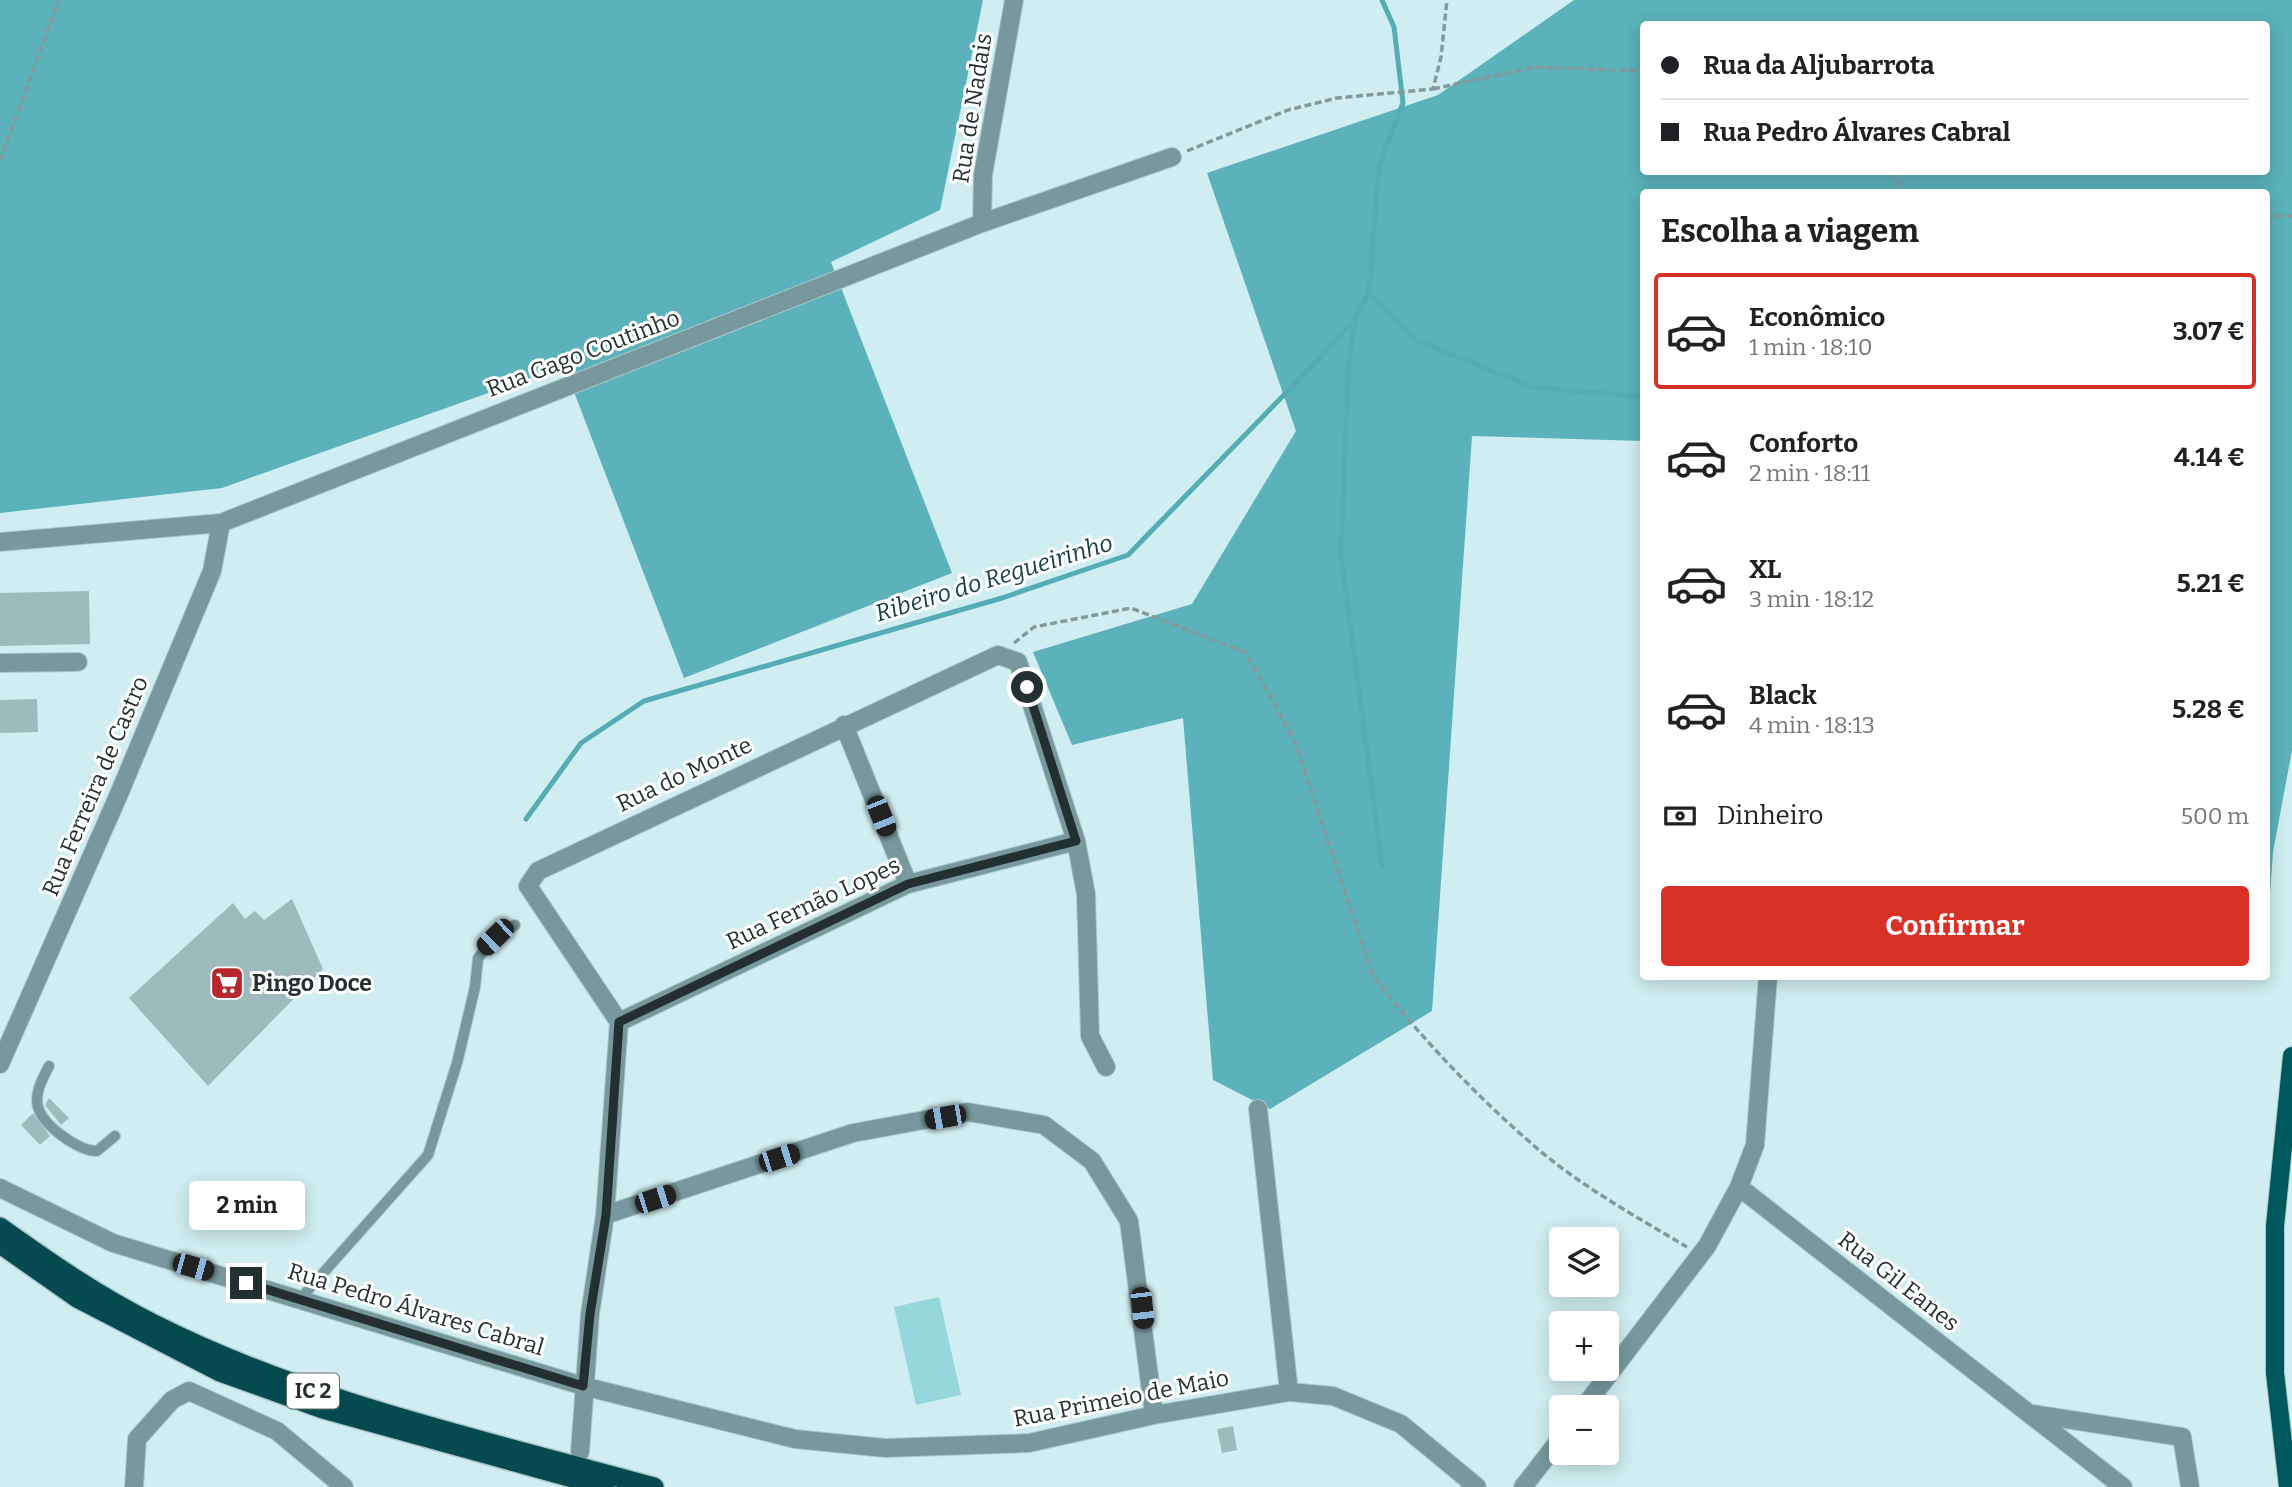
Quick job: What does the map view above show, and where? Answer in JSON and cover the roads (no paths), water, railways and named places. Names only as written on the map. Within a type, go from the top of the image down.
[{"type":"highway","name":"IC 2","points":[[0,1227],[85,1287],[152,1324],[226,1357],[327,1397],[654,1487]]},
{"type":"highway","name":"IC 2","points":[[0,1244],[77,1298],[220,1373],[323,1409],[605,1487]]},
{"type":"main road","points":[[2288,1487],[2275,1373],[2275,1226],[2292,1056]]},
{"type":"main road","points":[[2292,1168],[2287,1226],[2287,1371],[2292,1416]]},
{"type":"street","name":"Rua de Nadais","points":[[982,223],[983,175],[1014,0]]},
{"type":"street","name":"Rua Gago Coutinho","points":[[0,542],[220,523],[982,223],[1172,157]]},
{"type":"street","name":"Rua Ferreira de Castro","points":[[0,1064],[119,794],[212,571],[220,523]]},
{"type":"street","name":"Rua do Monte","points":[[619,1022],[528,886],[538,871],[998,655],[1018,662],[1076,841]]},
{"type":"street","points":[[0,663],[78,662]]},
{"type":"street","points":[[844,725],[908,884]]},
{"type":"street","points":[[1076,841],[1086,894],[1090,1036],[1106,1067]]},
{"type":"street","name":"Rua Fernão Lopes","points":[[619,1022],[908,884],[1076,841]]},
{"type":"street","points":[[1593,1395],[1700,1255],[1739,1187],[1755,1145],[1768,980]]},
{"type":"street","points":[[580,1452],[590,1314],[606,1215],[619,1022]]},
{"type":"street","points":[[1258,1109],[1289,1392]]},
{"type":"street","points":[[606,1215],[853,1133],[968,1112],[1044,1125],[1092,1161],[1129,1221],[1154,1415]]},
{"type":"street","name":"Rua Gil Eanes","points":[[1739,1187],[2123,1487]]},
{"type":"street","name":"Rua Pedro Álvares Cabral","points":[[0,1188],[113,1243],[583,1386]]},
{"type":"street","name":"Rua Primeio de Maio","points":[[583,1386],[795,1439],[885,1448],[1029,1443],[1154,1415],[1289,1392],[1333,1396],[1401,1424],[1477,1487]]},
{"type":"street","points":[[134,1487],[137,1439],[172,1400],[189,1391],[277,1431],[344,1487]]},
{"type":"street","name":"Rua Gil Eanes","points":[[2028,1414],[2182,1437],[2190,1487]]},
{"type":"street","points":[[1524,1487],[1549,1454]]},
{"type":"lane","points":[[300,1299],[428,1156],[457,1063],[475,987],[478,958],[495,937],[515,925]]},
{"type":"lane","points":[[49,1066],[40,1084],[38,1107],[41,1114],[69,1142],[85,1151],[97,1151],[115,1136]]},
{"type":"waterway","name":"Ribeiro do Regueirinho","points":[[526,819],[581,743],[644,701],[1002,598],[1128,555],[1319,359],[1355,319],[1369,293],[1379,165],[1403,103],[1394,27],[1382,0]]},
{"type":"waterway","points":[[1369,293],[1416,340],[1532,387],[1640,397]]},
{"type":"waterway","points":[[1355,319],[1348,370],[1341,555],[1382,865]]},
{"type":"place","name":"Pingo Doce","points":[[227,983]]}]
